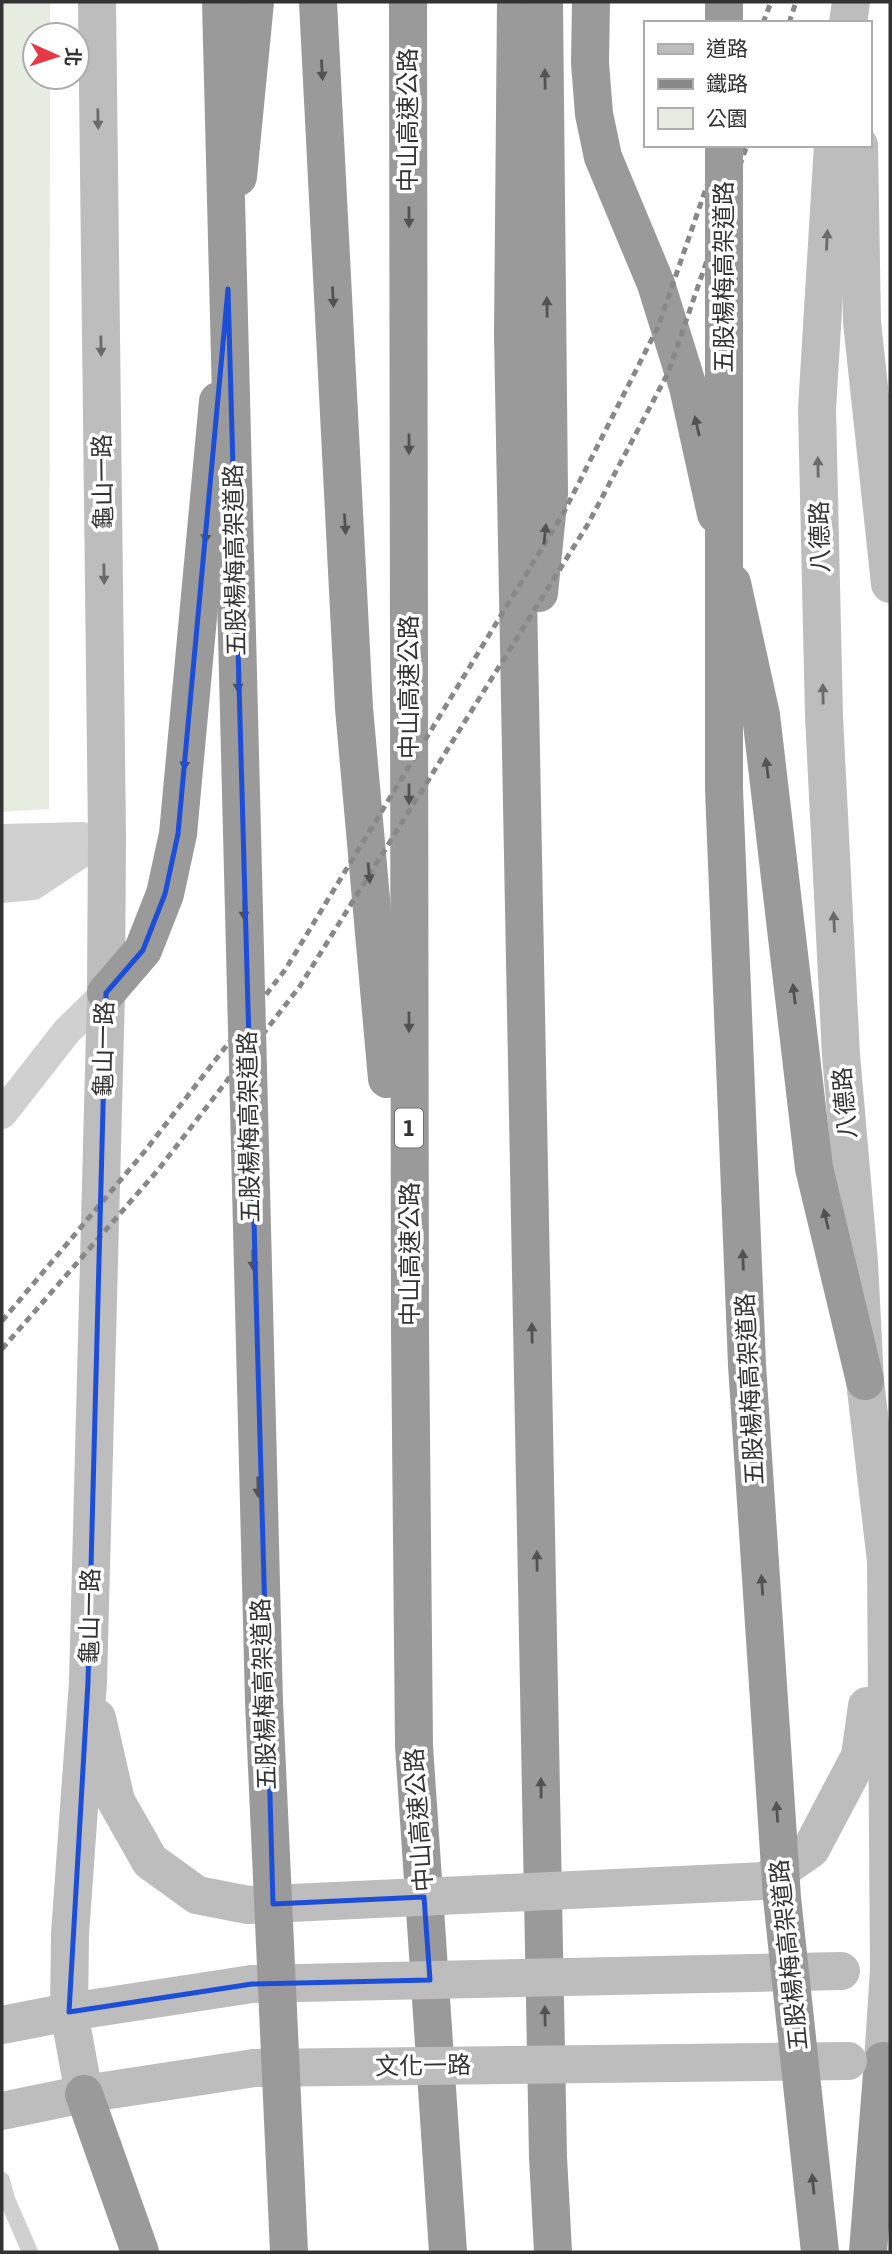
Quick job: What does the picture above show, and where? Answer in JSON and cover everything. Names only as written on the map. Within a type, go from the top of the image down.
[{"type":"highway","name":"五股楊梅高架道路","points":[[221,2],[264,1702],[289,2252]]},
{"type":"highway","points":[[106,993],[143,950],[165,894],[178,834],[254,2]]},
{"type":"highway","points":[[318,2],[354,708],[410,1330]]},
{"type":"highway","name":"中山高速公路","points":[[408,2],[410,1330],[414,1746],[448,2252]]},
{"type":"highway","points":[[516,2],[513,335],[548,2143],[553,2252]]},
{"type":"highway","points":[[522,748],[550,494],[544,2]]},
{"type":"highway","points":[[592,2],[590,63],[594,114],[603,157],[656,284],[688,387],[761,715],[814,1168],[865,1381]]},
{"type":"highway","points":[[724,2],[724,21]]},
{"type":"highway","name":"五股楊梅高架道路","points":[[724,147],[724,789],[747,1365],[782,1898],[820,2252]]},
{"type":"highway","points":[[867,2252],[874,2061]]},
{"type":"highway","points":[[84,2094],[140,2252]]},
{"type":"street","name":"龜山一路","points":[[84,2094],[69,2012],[70,1934],[88,1682],[106,993],[107,836],[97,2]]},
{"type":"street","points":[[848,21],[851,2]]},
{"type":"street","points":[[857,2],[858,21]]},
{"type":"street","name":"八德路","points":[[833,147],[817,409],[824,716],[841,1055],[859,1262],[865,1381],[886,1561],[889,1971],[874,2061]]},
{"type":"street","points":[[859,147],[862,322],[890,583]]},
{"type":"street","points":[[2,839],[107,836]]},
{"type":"street","points":[[2,864],[36,862],[107,836]]},
{"type":"street","points":[[2,888],[33,885],[107,836]]},
{"type":"street","points":[[2,1114],[67,1031],[106,993]]},
{"type":"street","points":[[88,1682],[116,1801],[150,1861],[197,1895],[248,1905],[765,1881],[811,1849],[860,1756],[886,1561]]},
{"type":"street","points":[[2,2025],[252,1984],[889,1971]]},
{"type":"street","name":"文化一路","points":[[2,2110],[84,2094],[254,2068],[874,2061]]},
{"type":"lane","points":[[2,2180],[7,2199],[30,2252]]},
{"type":"highlighted area","points":[[228,289],[273,1904],[424,1897],[430,1980],[252,1984],[69,2012],[88,1682],[106,993],[143,950],[165,894],[178,834]]},
{"type":"green space","points":[[2,2],[50,2],[50,21],[21,21],[21,91],[50,91],[49,809],[2,812]]},
{"type":"railway","points":[[764,21],[771,2]]},
{"type":"railway","points":[[790,21],[796,2]]},
{"type":"railway","points":[[2,1321],[145,1151],[285,970],[564,512],[658,327],[720,147]]},
{"type":"railway","points":[[2,1349],[158,1170],[300,986],[588,524],[668,373],[746,147]]}]
